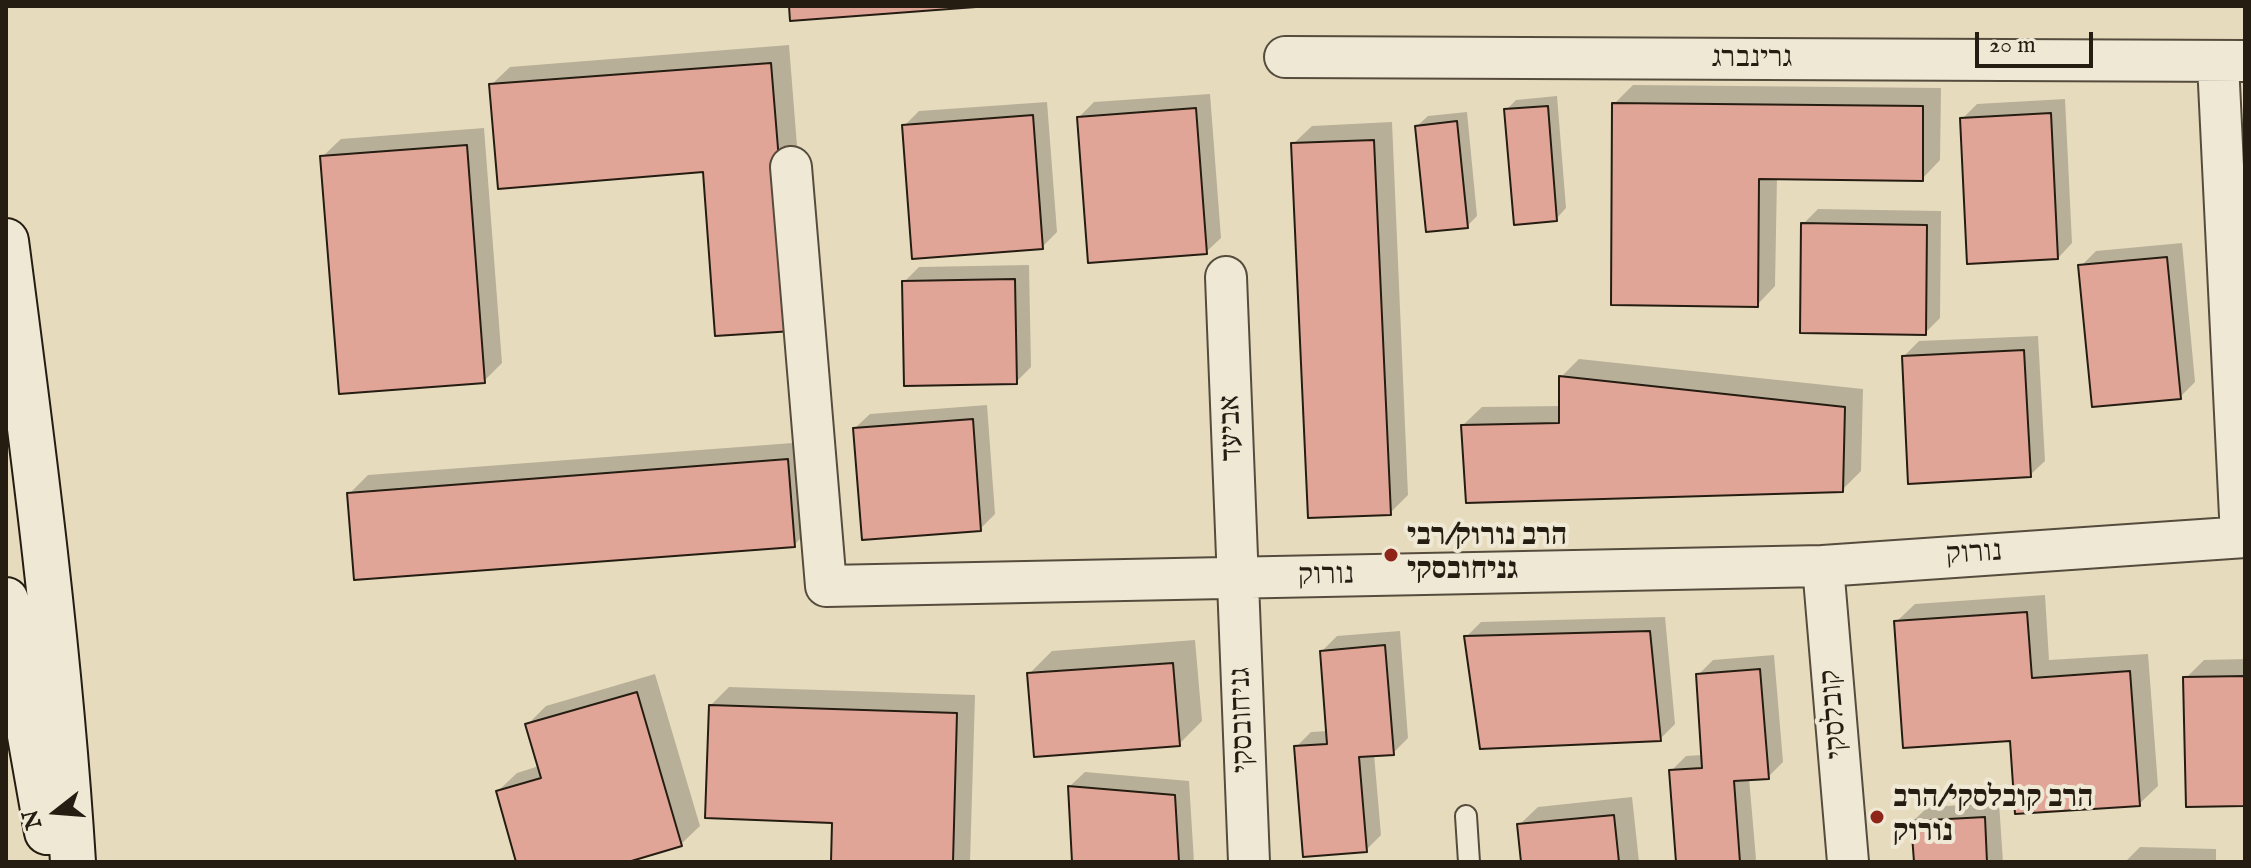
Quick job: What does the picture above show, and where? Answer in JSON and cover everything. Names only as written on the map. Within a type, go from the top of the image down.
[{"type":"main road","points":[[6,241],[63,710],[73,862]]},
{"type":"main road","points":[[6,600],[53,862]]},
{"type":"street","name":"גרינברג","points":[[1285,57],[2231,62],[2243,537]]},
{"type":"street","name":"נורוק","points":[[791,167],[826,586],[1823,566],[2243,537]]},
{"type":"street","name":"אביעד","points":[[1226,277],[1239,578]]},
{"type":"street","name":"קובלסקי","points":[[1823,566],[1848,862]]},
{"type":"street","name":"גניחובסקי","points":[[1239,578],[1249,862]]},
{"type":"lane","points":[[1466,816],[1469,862]]},
{"type":"building","points":[[789,6],[976,6],[976,7],[790,21]]},
{"type":"building","points":[[771,63],[793,331],[715,336],[703,172],[498,189],[489,84]]},
{"type":"building","points":[[1612,103],[1923,106],[1923,181],[1759,179],[1758,307],[1611,305]]},
{"type":"building","points":[[1548,106],[1557,221],[1514,225],[1504,109]]},
{"type":"building","points":[[1196,108],[1207,254],[1088,263],[1077,117]]},
{"type":"building","points":[[2051,113],[2058,259],[1967,264],[1960,118]]},
{"type":"building","points":[[1033,115],[1043,249],[912,259],[902,125]]},
{"type":"building","points":[[1457,121],[1468,228],[1426,232],[1415,126]]},
{"type":"building","points":[[1374,140],[1391,515],[1308,518],[1291,143]]},
{"type":"building","points":[[467,145],[485,383],[339,394],[320,156]]},
{"type":"building","points":[[1801,223],[1927,225],[1926,335],[1800,333]]},
{"type":"building","points":[[2167,257],[2181,399],[2092,407],[2078,265]]},
{"type":"building","points":[[1015,279],[1017,384],[904,386],[902,281]]},
{"type":"building","points":[[2024,350],[2031,477],[1908,484],[1902,356]]},
{"type":"building","points":[[1559,376],[1845,407],[1843,492],[1466,503],[1461,425],[1559,423]]},
{"type":"building","points":[[973,419],[981,531],[862,540],[853,428]]},
{"type":"building","points":[[788,459],[795,547],[354,580],[347,493]]},
{"type":"building","points":[[2027,612],[2032,678],[2130,671],[2140,806],[2015,814],[2010,741],[1903,748],[1894,621]]},
{"type":"building","points":[[1650,631],[1661,741],[1480,749],[1464,636]]},
{"type":"building","points":[[1385,645],[1394,755],[1359,757],[1367,852],[1303,857],[1294,746],[1327,744],[1320,651]]},
{"type":"building","points":[[1173,663],[1180,746],[1034,757],[1027,673]]},
{"type":"building","points":[[1760,669],[1769,779],[1734,781],[1740,862],[1676,862],[1669,770],[1702,768],[1696,674]]},
{"type":"building","points":[[2245,676],[2245,806],[2186,807],[2183,677]]},
{"type":"building","points":[[637,692],[682,846],[628,862],[516,862],[496,791],[541,778],[525,724]]},
{"type":"building","points":[[709,705],[957,713],[953,862],[831,862],[832,823],[705,818]]},
{"type":"building","points":[[1068,786],[1175,795],[1179,862],[1072,862]]},
{"type":"building","points":[[1614,815],[1619,862],[1521,862],[1517,824]]},
{"type":"building","points":[[1985,817],[1987,862],[1914,862],[1911,821]]},
{"type":"place","name":"הרב נורוק/רבי גניחובסקי","points":[[1391,555]]},
{"type":"place","name":"הרב קובלסקי/הרב נורוק","points":[[1877,817]]}]
